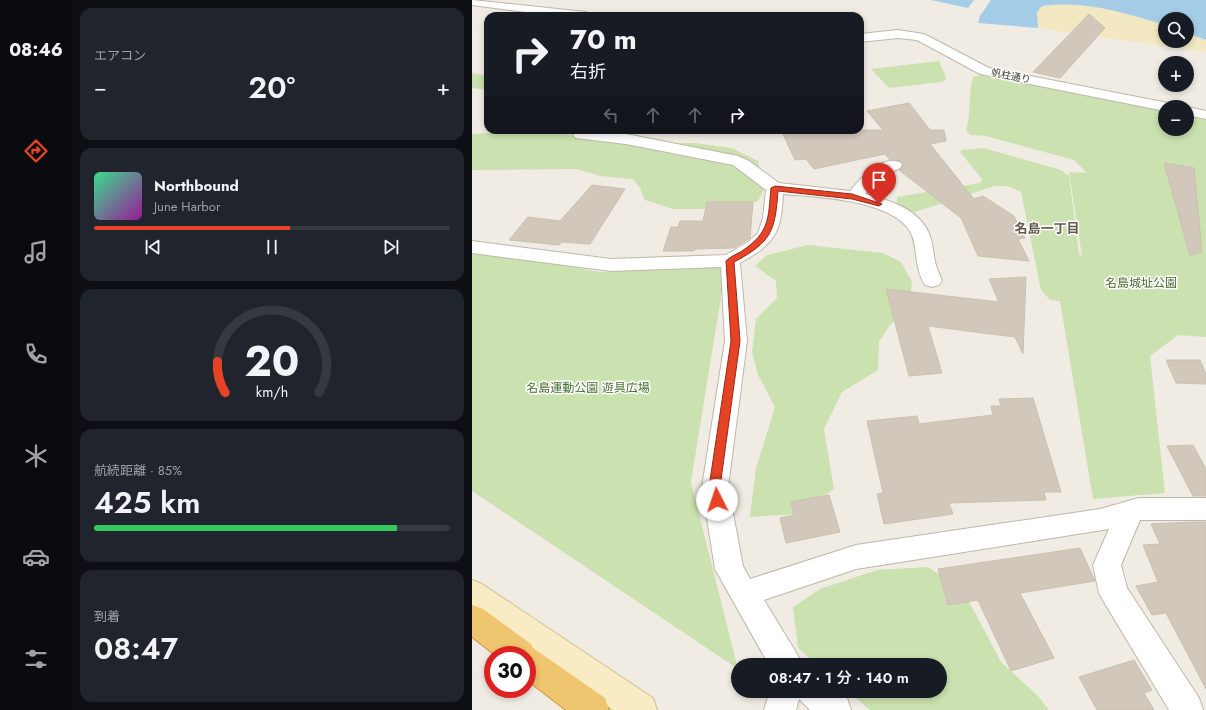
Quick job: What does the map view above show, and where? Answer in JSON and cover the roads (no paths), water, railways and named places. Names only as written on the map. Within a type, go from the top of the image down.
[{"type":"highway","points":[[472,618],[508,646]]},
{"type":"highway","points":[[536,668],[593,710]]},
{"type":"street","points":[[472,2],[553,12]]},
{"type":"street","name":"帆柱通り","points":[[864,38],[898,34],[920,37],[985,71],[1158,105]]},
{"type":"street","points":[[1194,112],[1206,115]]},
{"type":"street","points":[[581,135],[626,139],[738,161],[750,168],[764,182],[775,188],[854,197],[879,204],[899,212],[917,228],[923,238],[925,262],[932,281]]},
{"type":"street","points":[[854,197],[869,180],[886,167],[894,165]]},
{"type":"street","points":[[472,247],[610,265],[730,261],[745,253],[766,235],[772,218],[775,188]]},
{"type":"street","points":[[730,261],[736,341],[715,487],[729,568],[782,658]]},
{"type":"street","points":[[743,594],[856,557],[1100,520],[1139,509],[1206,509]]},
{"type":"street","points":[[1130,511],[1107,564],[1114,593],[1187,710]]},
{"type":"street","points":[[472,593],[641,710]]},
{"type":"street","points":[[780,710],[784,698]]},
{"type":"street","points":[[820,698],[835,710]]},
{"type":"water","points":[[931,0],[974,0],[968,8]]},
{"type":"water","points":[[991,0],[1206,0],[1206,40],[1194,36],[1194,12],[1158,12],[1158,23],[1135,16],[1089,6],[1042,6],[1037,12],[1038,28],[978,23],[980,16]]},
{"type":"district","name":"名島一丁目","points":[[1047,228]]},
{"type":"park label","name":"名島城址公園","points":[[1141,283]]},
{"type":"park label","name":"名島運動公園 遊具広場","points":[[588,388]]}]
